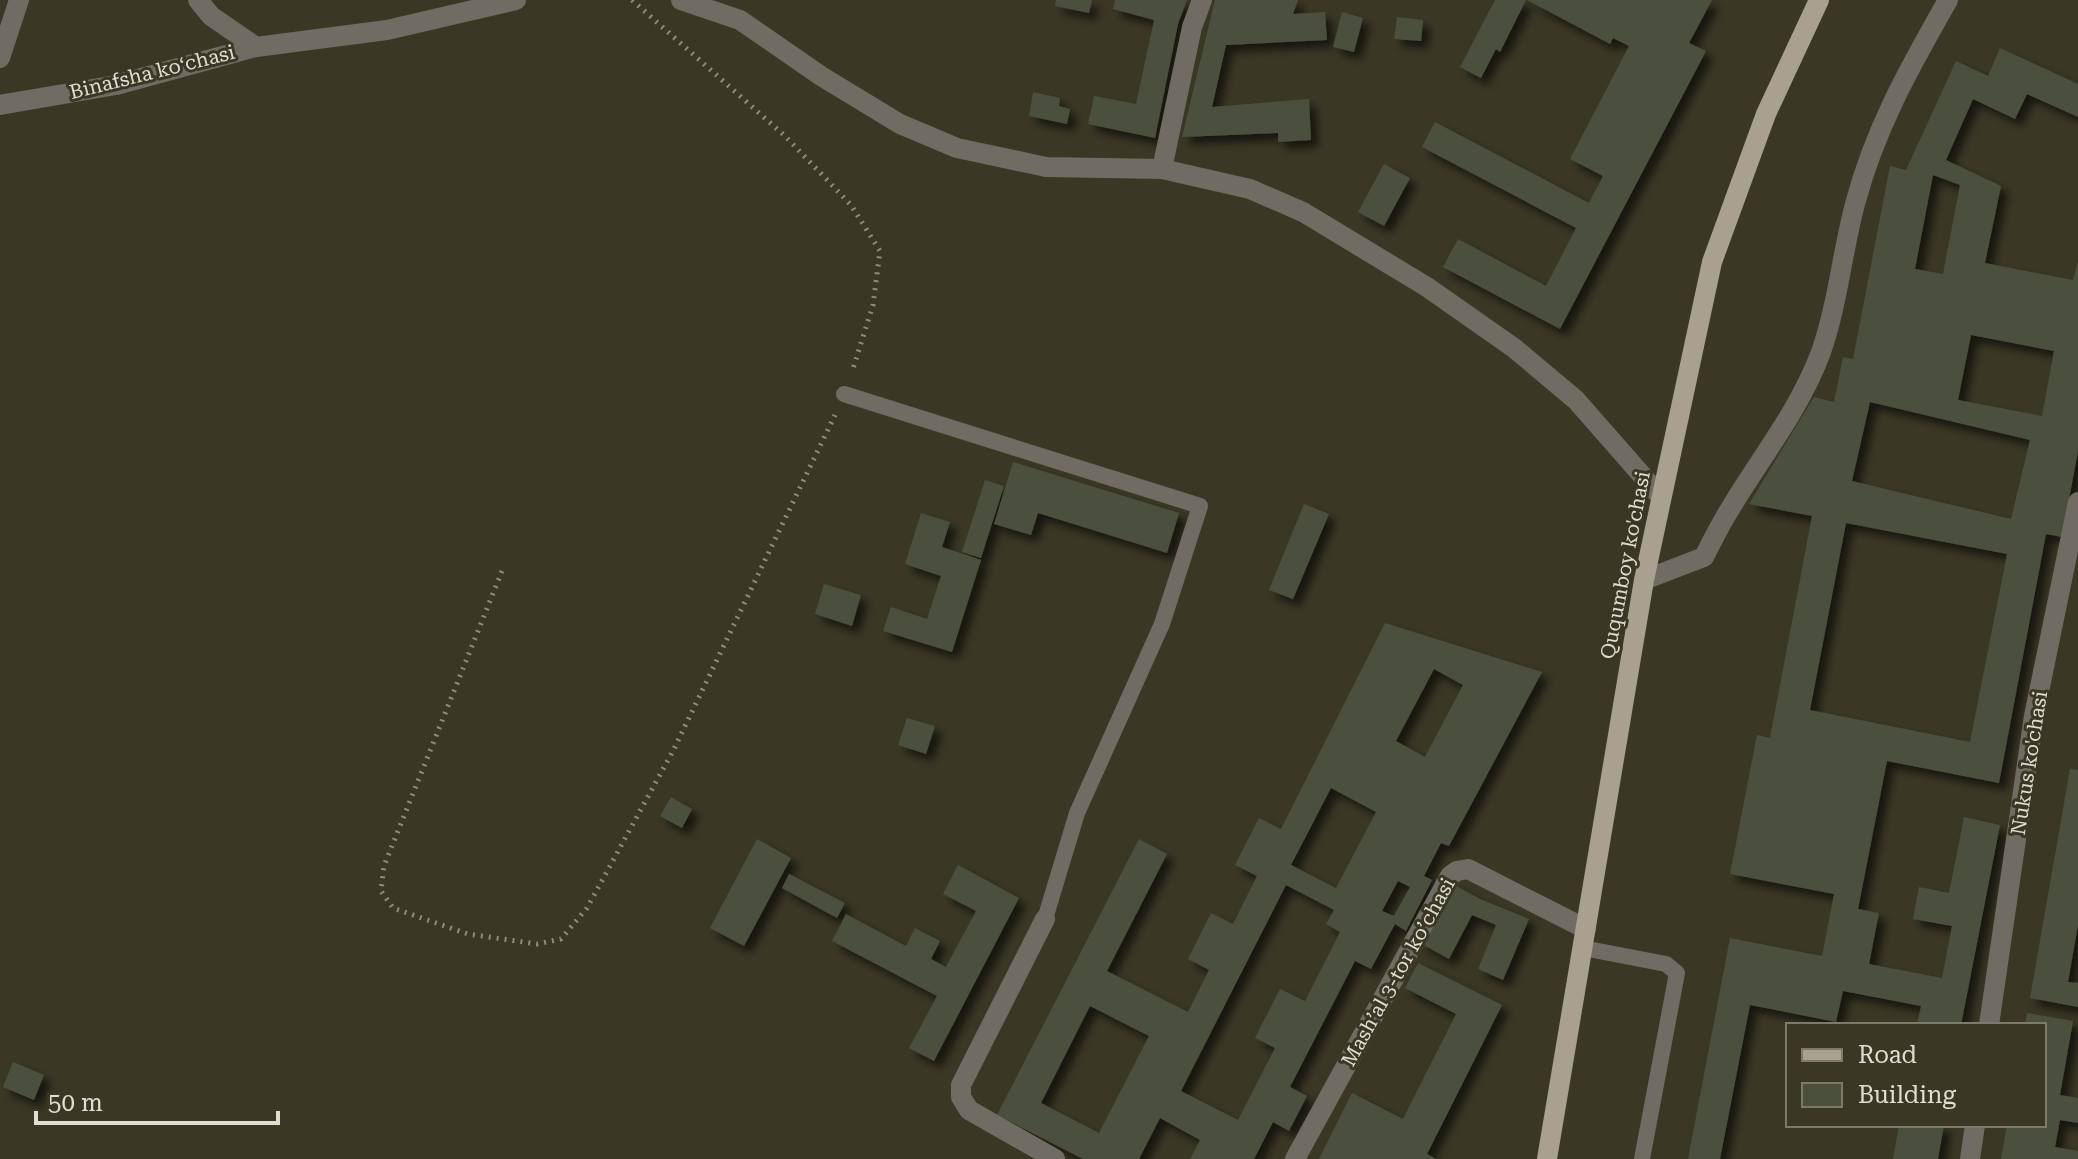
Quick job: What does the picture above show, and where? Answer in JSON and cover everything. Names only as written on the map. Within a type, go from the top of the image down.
[{"type":"main road","name":"Ququmboy ko'chasi","points":[[1547,1159],[1644,580],[1712,262],[1766,114],[1819,0]]},
{"type":"street","points":[[0,58],[19,0]]},
{"type":"street","points":[[198,0],[211,16],[256,47]]},
{"type":"street","name":"Binafsha koʻchasi","points":[[0,105],[116,85],[256,47],[387,30],[516,0]]},
{"type":"street","points":[[681,0],[740,20],[821,76],[900,124],[957,148],[1046,167],[1162,169],[1250,189],[1303,212],[1427,287],[1514,348],[1576,400],[1661,497]]},
{"type":"street","points":[[1162,169],[1192,27],[1202,0]]},
{"type":"street","points":[[1644,580],[1704,557],[1730,508],[1795,407],[1820,352],[1838,291],[1855,205],[1868,161],[1898,87],[1948,0]]},
{"type":"street","name":"Nukus ko'chasi","points":[[1989,1023],[2034,716],[2078,502]]},
{"type":"street","name":"Mashʼal 3-tor koʼchasi","points":[[1295,1159],[1450,876],[1468,869],[1585,938]]},
{"type":"street","points":[[1045,919],[961,1085],[961,1097],[969,1110],[1055,1159]]},
{"type":"street","points":[[1970,1159],[1975,1127]]},
{"type":"lane","points":[[844,394],[1200,506],[1162,624],[1077,813],[1045,919]]},
{"type":"lane","points":[[1585,938],[1666,964],[1677,973],[1642,1159]]},
{"type":"path","points":[[502,571],[384,866],[381,891],[393,908],[468,934],[537,944],[561,939],[587,908],[674,749],[844,394],[873,305],[880,251],[851,205],[785,136],[632,0]]},
{"type":"building","points":[[1056,0],[1092,0],[1089,13],[1055,6]]},
{"type":"building","points":[[1115,0],[1187,0],[1178,24],[1155,138],[1088,124],[1094,96],[1136,104],[1154,20],[1113,9]]},
{"type":"building","points":[[1215,0],[1298,0],[1293,14],[1325,12],[1327,40],[1226,45],[1212,107],[1309,99],[1311,140],[1278,142],[1278,133],[1182,137]]},
{"type":"building","points":[[1495,0],[1526,0],[1500,52],[1496,49],[1481,78],[1460,67]]},
{"type":"building","points":[[1527,0],[1712,0],[1689,43],[1706,51],[1560,329],[1443,267],[1458,239],[1546,286],[1576,228],[1422,147],[1435,122],[1589,203],[1603,176],[1570,159],[1629,46],[1613,38],[1610,44]]},
{"type":"building","points":[[1342,12],[1363,18],[1354,52],[1333,47]]},
{"type":"building","points":[[1397,17],[1423,20],[1421,41],[1394,39]]},
{"type":"building","points":[[2000,48],[2078,84],[2078,117],[2027,94],[2015,119],[1973,99],[1946,160],[2001,186],[1985,263],[2073,280],[2078,261],[2078,451],[2062,537],[2046,534],[1999,783],[1887,761],[1858,909],[1879,913],[1869,964],[1942,978],[1952,926],[1913,919],[1919,887],[1949,893],[1964,817],[2000,825],[1961,1023],[1917,1023],[1921,1006],[1843,991],[1836,1022],[1750,1005],[1720,1159],[1688,1159],[1730,938],[1822,956],[1834,894],[1730,874],[1757,735],[1770,738],[1812,516],[1749,504],[1814,397],[1834,402],[1843,357],[1853,359],[1890,166],[1906,170],[1956,61],[1988,76]],"holes":[[[1933,175],[1960,185],[1943,274],[1915,269]],[[1971,335],[2054,351],[2042,416],[1958,400]],[[1870,402],[2030,440],[2011,519],[1852,481]],[[1846,523],[2007,554],[1970,742],[1810,710]]]},
{"type":"building","points":[[1033,92],[1060,98],[1059,106],[1070,109],[1067,124],[1029,116]]},
{"type":"building","points":[[1384,164],[1410,178],[1384,226],[1358,212]]},
{"type":"building","points":[[1013,462],[1179,513],[1167,553],[1038,513],[1031,535],[994,524]]},
{"type":"building","points":[[985,480],[1004,486],[981,558],[962,552]]},
{"type":"building","points":[[1304,504],[1329,514],[1293,599],[1269,590]]},
{"type":"building","points":[[921,513],[950,522],[942,547],[981,560],[952,652],[883,631],[891,607],[927,619],[941,576],[905,564]]},
{"type":"building","points":[[824,584],[861,595],[852,626],[815,614]]},
{"type":"building","points":[[1385,623],[1542,672],[1449,846],[1441,843],[1424,876],[1432,880],[1406,931],[1395,924],[1371,969],[1355,961],[1290,1087],[1307,1096],[1289,1131],[1273,1122],[1254,1159],[1190,1159],[1200,1140],[1160,1118],[1139,1159],[1083,1159],[997,1115],[1139,839],[1167,854],[1107,971],[1188,1012],[1209,970],[1188,959],[1211,913],[1233,924],[1257,876],[1235,865],[1259,818],[1281,829]],"holes":[[[1434,669],[1463,685],[1425,757],[1396,741]],[[1331,788],[1376,812],[1336,888],[1291,865]],[[1398,881],[1410,887],[1394,916],[1382,911]],[[1286,885],[1334,910],[1326,924],[1340,932],[1305,1001],[1280,989],[1255,1038],[1275,1048],[1238,1120],[1181,1091]],[[1090,1006],[1149,1036],[1099,1133],[1041,1103]]]},
{"type":"building","points":[[907,718],[935,726],[926,754],[898,745]]},
{"type":"building","points":[[2070,769],[2078,770],[2078,925],[2068,982],[2078,983],[2078,1007],[2030,998]]},
{"type":"building","points":[[671,797],[692,809],[682,828],[660,816]]},
{"type":"building","points":[[757,839],[791,858],[744,946],[710,928]]},
{"type":"building","points":[[958,865],[1019,898],[934,1061],[909,1048],[937,996],[832,941],[846,914],[906,946],[915,928],[940,941],[931,959],[946,967],[976,911],[943,894]]},
{"type":"building","points":[[789,874],[845,903],[837,918],[782,888]]},
{"type":"building","points":[[1451,883],[1529,919],[1503,980],[1478,969],[1496,925],[1472,915],[1449,959],[1420,943]]},
{"type":"building","points":[[1418,963],[1502,1005],[1427,1154],[1436,1159],[1319,1159],[1352,1093],[1403,1119],[1456,1014],[1405,988]]},
{"type":"building","points":[[2027,1013],[2073,1021],[2060,1095],[2078,1098],[2078,1123],[2060,1120],[2055,1147],[2078,1151],[2078,1159],[2001,1159],[2007,1127],[2046,1127],[2046,1023],[2025,1023]]},
{"type":"building","points":[[13,1062],[44,1075],[34,1100],[3,1087]]},
{"type":"building","points":[[1899,1127],[1944,1127],[1938,1159],[1893,1159]]}]
